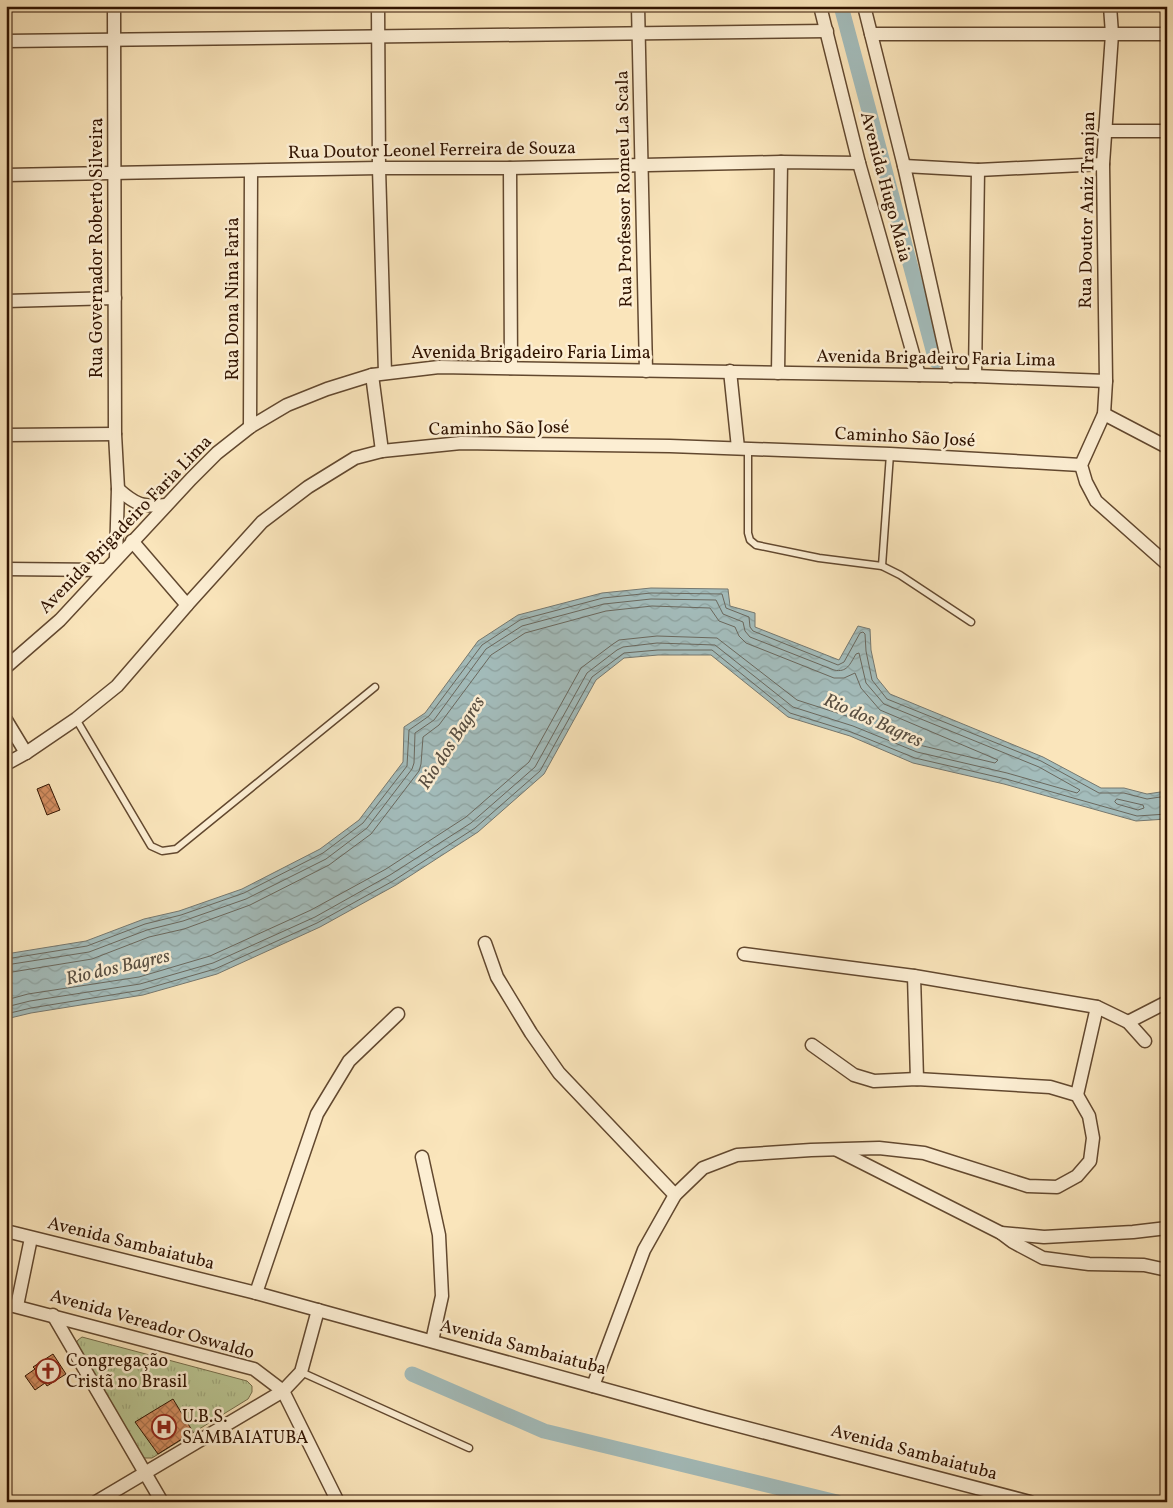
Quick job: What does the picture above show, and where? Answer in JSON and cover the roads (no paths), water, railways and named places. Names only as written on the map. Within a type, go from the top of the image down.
[{"type":"street","name":"Rua Governador Roberto Silveira","points":[[114,6],[115,434],[118,489],[116,558]]},
{"type":"street","points":[[378,6],[379,374],[382,451]]},
{"type":"street","name":"Rua Professor Romeu La Scala","points":[[638,6],[646,370]]},
{"type":"street","name":"Avenida Hugo Maia","points":[[820,6],[859,163],[919,375]]},
{"type":"street","name":"Avenida Hugo Maia","points":[[864,6],[904,166],[951,376]]},
{"type":"street","name":"Rua Doutor Aniz Tranjan","points":[[1104,414],[1106,381],[1103,164],[1112,34],[1110,6]]},
{"type":"street","points":[[6,41],[826,31]]},
{"type":"street","points":[[871,34],[1167,34]]},
{"type":"street","points":[[1105,131],[1167,131]]},
{"type":"street","points":[[778,373],[781,162]]},
{"type":"street","name":"Rua Doutor Leonel Ferreira de Souza","points":[[6,175],[781,162],[859,163]]},
{"type":"street","points":[[904,166],[978,170],[1103,164]]},
{"type":"street","points":[[510,168],[511,368]]},
{"type":"street","points":[[975,376],[978,170]]},
{"type":"street","name":"Rua Dona Nina Faria","points":[[250,171],[250,428]]},
{"type":"street","points":[[6,301],[114,298]]},
{"type":"street","name":"Avenida Brigadeiro Faria Lima","points":[[6,667],[60,620],[116,558],[217,453],[250,428],[287,405],[327,389],[379,374],[439,367],[975,376],[1106,381]]},
{"type":"street","points":[[730,371],[743,448]]},
{"type":"street","points":[[1167,447],[1104,414],[1081,465],[1086,482],[1096,501],[1167,564]]},
{"type":"street","points":[[6,436],[115,434]]},
{"type":"street","name":"Caminho São José","points":[[6,764],[26,753],[76,719],[117,686],[262,522],[308,487],[355,458],[382,451],[461,443],[743,448],[1081,465]]},
{"type":"street","points":[[118,489],[132,502],[148,507],[166,505]]},
{"type":"street","points":[[132,541],[187,605]]},
{"type":"street","points":[[6,569],[105,570]]},
{"type":"street","points":[[6,720],[26,753]]},
{"type":"street","points":[[485,943],[497,977],[531,1033],[559,1073],[675,1195]]},
{"type":"street","points":[[744,954],[914,976],[1096,1007],[1128,1022],[1145,1041]]},
{"type":"street","points":[[914,976],[917,1079]]},
{"type":"street","points":[[1128,1022],[1167,1002]]},
{"type":"street","points":[[1077,1096],[1096,1007]]},
{"type":"street","points":[[256,1293],[317,1114],[349,1061],[398,1014]]},
{"type":"street","points":[[593,1386],[644,1250],[675,1195],[703,1168],[737,1155],[879,1148],[924,1153],[1028,1186],[1057,1187],[1078,1176],[1090,1161],[1093,1138],[1089,1116],[1077,1096],[1050,1087],[917,1079],[874,1081],[854,1075],[812,1045]]},
{"type":"street","points":[[835,1149],[1001,1233],[1013,1242],[1043,1258],[1089,1264],[1144,1265],[1167,1270]]},
{"type":"street","points":[[422,1157],[439,1243],[442,1296],[432,1341]]},
{"type":"street","points":[[1001,1233],[1044,1236],[1133,1232],[1167,1228]]},
{"type":"street","name":"Avenida Sambaiatuba","points":[[6,1231],[256,1293],[593,1386],[1030,1502]]},
{"type":"street","points":[[12,1305],[31,1238]]},
{"type":"street","name":"Avenida Vereador Oswaldo","points":[[12,1305],[254,1369],[283,1391]]},
{"type":"street","points":[[96,1502],[283,1391],[301,1372],[318,1310]]},
{"type":"street","points":[[53,1315],[162,1502]]},
{"type":"street","points":[[283,1391],[338,1502]]},
{"type":"lane","points":[[743,448],[748,533],[750,540],[756,545],[819,558],[882,566],[971,622]]},
{"type":"lane","points":[[882,566],[890,454]]},
{"type":"lane","points":[[76,719],[151,846],[162,851],[176,849],[375,687]]},
{"type":"lane","points":[[301,1372],[469,1448]]},
{"type":"water","name":"Rio dos Bagres","points":[[651,588],[728,589],[730,606],[755,613],[755,627],[839,660],[858,626],[870,629],[871,650],[877,678],[890,694],[1043,757],[1101,788],[1124,788],[1147,794],[1167,791],[1167,819],[1136,821],[1004,784],[913,763],[850,736],[788,717],[711,655],[658,655],[624,658],[596,680],[544,774],[478,832],[396,885],[320,927],[217,974],[143,995],[31,1013],[6,1019],[6,954],[86,941],[144,919],[179,911],[242,889],[320,849],[359,820],[403,762],[404,727],[425,713],[478,641],[518,615],[602,593]]},
{"type":"waterway","points":[[841,6],[936,361]]},
{"type":"waterway","points":[[412,1374],[544,1431],[837,1502]]},
{"type":"place","name":"Congregação Cristã no Brasil","points":[[48,1371]]},
{"type":"place","name":"U.B.S. SAMBAIATUBA","points":[[164,1427]]}]
